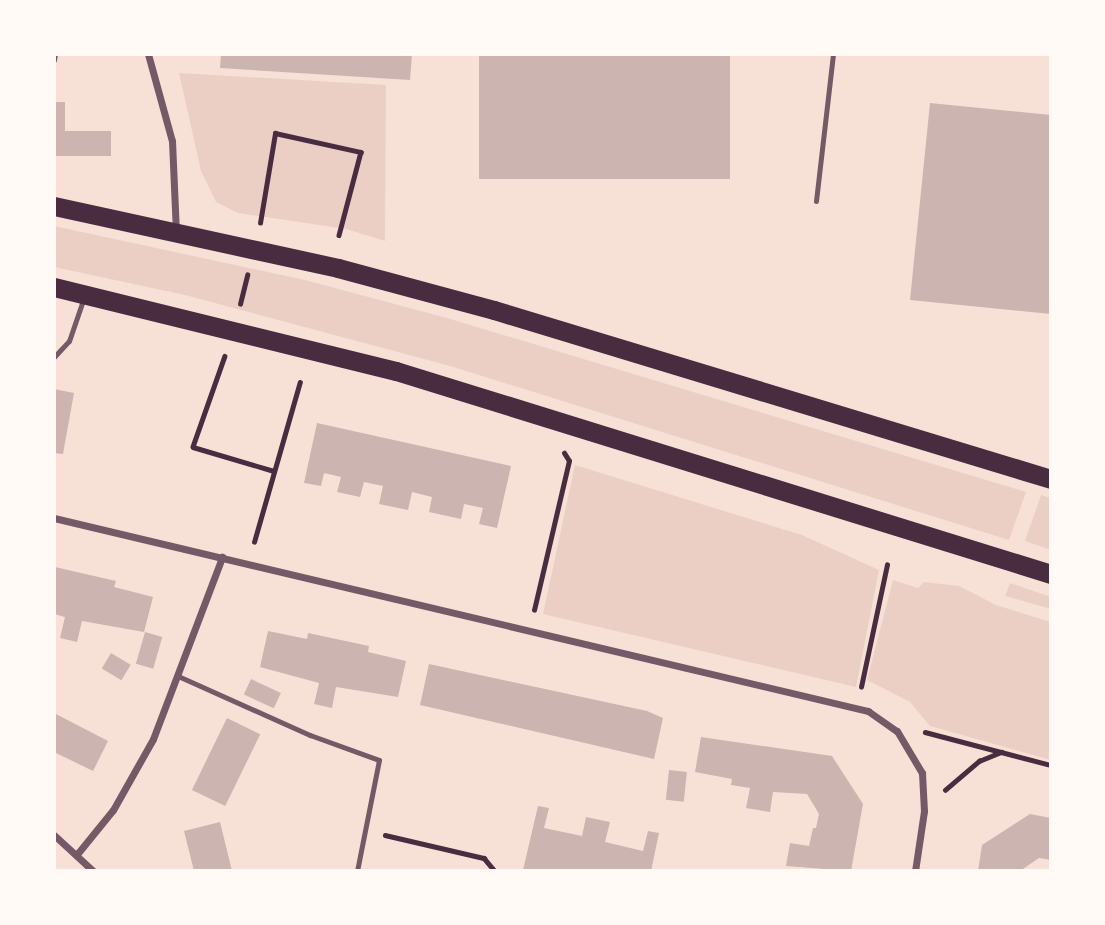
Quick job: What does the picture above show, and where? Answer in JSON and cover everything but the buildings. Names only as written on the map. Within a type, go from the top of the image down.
[{"type":"highway","points":[[54,206],[176,231],[494,310],[1051,479]]},
{"type":"highway","points":[[54,287],[290,342],[569,423],[1051,574]]},
{"type":"street","points":[[148,54],[172,141],[176,231]]},
{"type":"street","points":[[54,518],[530,628],[856,708],[884,719],[909,745],[922,773],[924,811],[915,871]]},
{"type":"street","points":[[78,853],[134,778],[178,676],[222,557]]},
{"type":"street","points":[[54,835],[78,853],[93,871]]},
{"type":"lane","points":[[54,60],[55,54]]},
{"type":"lane","points":[[816,201],[833,54]]},
{"type":"lane","points":[[54,357],[69,341],[85,293]]},
{"type":"lane","points":[[178,676],[310,736],[379,760],[357,871]]},
{"type":"path","points":[[258,233],[275,133],[361,152],[340,235]]},
{"type":"path","points":[[238,309],[248,271]]},
{"type":"path","points":[[229,346],[193,447],[274,471]]},
{"type":"path","points":[[249,564],[300,382]]},
{"type":"path","points":[[530,628],[569,461],[561,449],[569,423]]},
{"type":"path","points":[[856,708],[887,565]]},
{"type":"path","points":[[925,732],[1051,765]]},
{"type":"path","points":[[924,811],[970,768],[1002,752]]},
{"type":"path","points":[[365,831],[484,858],[495,871]]},
{"type":"shaded area","points":[[179,73],[386,85],[385,241],[346,229],[238,213],[216,202],[201,171]]},
{"type":"shaded area","points":[[54,226],[305,280],[447,318],[1026,492],[1009,540],[450,366],[185,295],[54,267]]},
{"type":"shaded area","points":[[575,465],[802,535],[879,570],[856,687],[543,614]]},
{"type":"shaded area","points":[[1041,495],[1051,498],[1051,550],[1025,541]]},
{"type":"shaded area","points":[[893,580],[918,588],[924,582],[959,586],[996,605],[1051,622],[1051,760],[930,726],[910,702],[867,680]]},
{"type":"shaded area","points":[[1010,583],[1051,597],[1051,609],[1005,596]]}]
